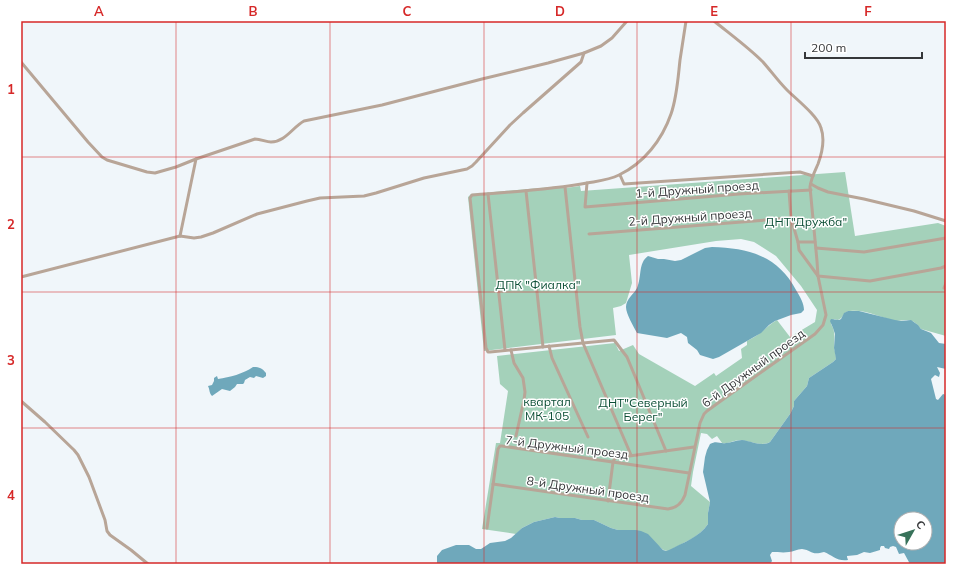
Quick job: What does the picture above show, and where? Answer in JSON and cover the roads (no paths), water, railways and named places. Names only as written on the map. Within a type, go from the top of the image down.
[{"type":"street","points":[[21,62],[88,142],[106,160],[155,173],[255,139],[272,142],[277,141],[287,136],[297,125],[304,121],[382,105],[584,53],[598,48],[612,38],[627,21]]},
{"type":"street","points":[[666,451],[626,357],[614,340],[488,352],[486,348],[470,198],[472,195],[565,187],[606,180],[620,175],[633,167],[651,151],[668,122],[674,102],[686,21]]},
{"type":"street","points":[[714,21],[755,55],[786,89],[810,112],[822,128],[822,150],[812,176],[810,190],[818,276]]},
{"type":"street","points":[[21,277],[180,236],[194,238],[214,233],[257,214],[307,201],[320,198],[376,194],[424,178],[466,169],[476,162],[510,125],[581,62],[584,53]]},
{"type":"street","points":[[180,236],[196,159]]},
{"type":"street","points":[[620,175],[624,184],[800,172],[812,176]]},
{"type":"street","name":"1-й Дружный проезд","points":[[587,183],[585,207],[810,190]]},
{"type":"street","points":[[811,184],[828,192],[914,211],[946,221]]},
{"type":"street","points":[[565,187],[583,343],[631,455]]},
{"type":"street","points":[[526,191],[542,347]]},
{"type":"street","points":[[789,191],[791,218],[800,252],[818,276],[870,281],[946,266]]},
{"type":"street","points":[[488,194],[505,350]]},
{"type":"street","name":"2-й Дружный проезд","points":[[589,234],[791,218]]},
{"type":"street","points":[[816,248],[864,252],[946,238]]},
{"type":"street","points":[[798,242],[815,242]]},
{"type":"street","name":"6-й Дружный проезд","points":[[680,504],[685,495],[701,419],[706,411],[814,334],[823,325],[826,317],[818,276]]},
{"type":"street","points":[[944,288],[946,283]]},
{"type":"street","points":[[549,346],[552,358],[588,437]]},
{"type":"street","points":[[511,350],[514,362],[523,378],[525,392],[516,436]]},
{"type":"street","points":[[21,402],[45,422],[78,455],[110,535],[148,564]]},
{"type":"street","name":"7-й Дружный проезд","points":[[487,528],[498,449],[500,446],[689,473]]},
{"type":"street","points":[[608,501],[613,462],[617,457],[694,447]]},
{"type":"street","name":"8-й Дружный проезд","points":[[493,484],[668,509],[673,509],[680,504]]},
{"type":"water","points":[[712,247],[738,249],[750,252],[771,262],[789,278],[802,300],[804,310],[801,313],[775,321],[761,333],[713,359],[700,355],[697,350],[688,343],[687,337],[681,333],[667,338],[637,333],[626,310],[626,304],[637,288],[641,266],[645,259],[648,256],[658,259],[675,261],[681,260],[705,248]]},
{"type":"water","points":[[848,311],[859,311],[895,320],[911,320],[921,329],[931,333],[939,343],[946,344],[946,369],[937,367],[940,373],[939,377],[935,375],[931,379],[936,399],[938,400],[943,394],[946,395],[946,564],[910,564],[904,553],[899,554],[898,551],[933,551],[933,511],[893,511],[893,546],[889,549],[881,546],[880,550],[870,553],[864,552],[857,555],[847,556],[848,560],[838,559],[824,552],[814,553],[798,549],[791,552],[772,552],[770,555],[772,561],[770,564],[437,564],[437,556],[442,550],[456,545],[469,545],[476,549],[481,549],[490,543],[505,541],[511,538],[522,528],[534,522],[555,517],[594,520],[618,530],[641,531],[648,534],[663,550],[666,551],[696,536],[705,529],[708,524],[710,502],[703,472],[705,457],[710,444],[714,442],[728,443],[738,440],[760,444],[770,442],[790,414],[794,406],[794,401],[807,386],[809,378],[836,359],[834,348],[835,334],[830,321],[831,319],[841,319],[844,313]]},
{"type":"water","points":[[253,367],[262,369],[266,373],[266,376],[263,378],[256,376],[254,378],[250,377],[245,380],[243,384],[237,384],[230,391],[222,389],[212,396],[211,395],[208,386],[212,385],[214,378],[217,376],[218,379],[232,376],[245,372]]},
{"type":"park label","name":"ДНТ\"Дружба\"","points":[[806,221]]},
{"type":"park label","name":"ДПК \"Фиалка\"","points":[[538,284]]},
{"type":"park label","name":"квартал МК-105","points":[[547,408]]},
{"type":"park label","name":"ДНТ\"Северный Берег\"","points":[[643,409]]}]
